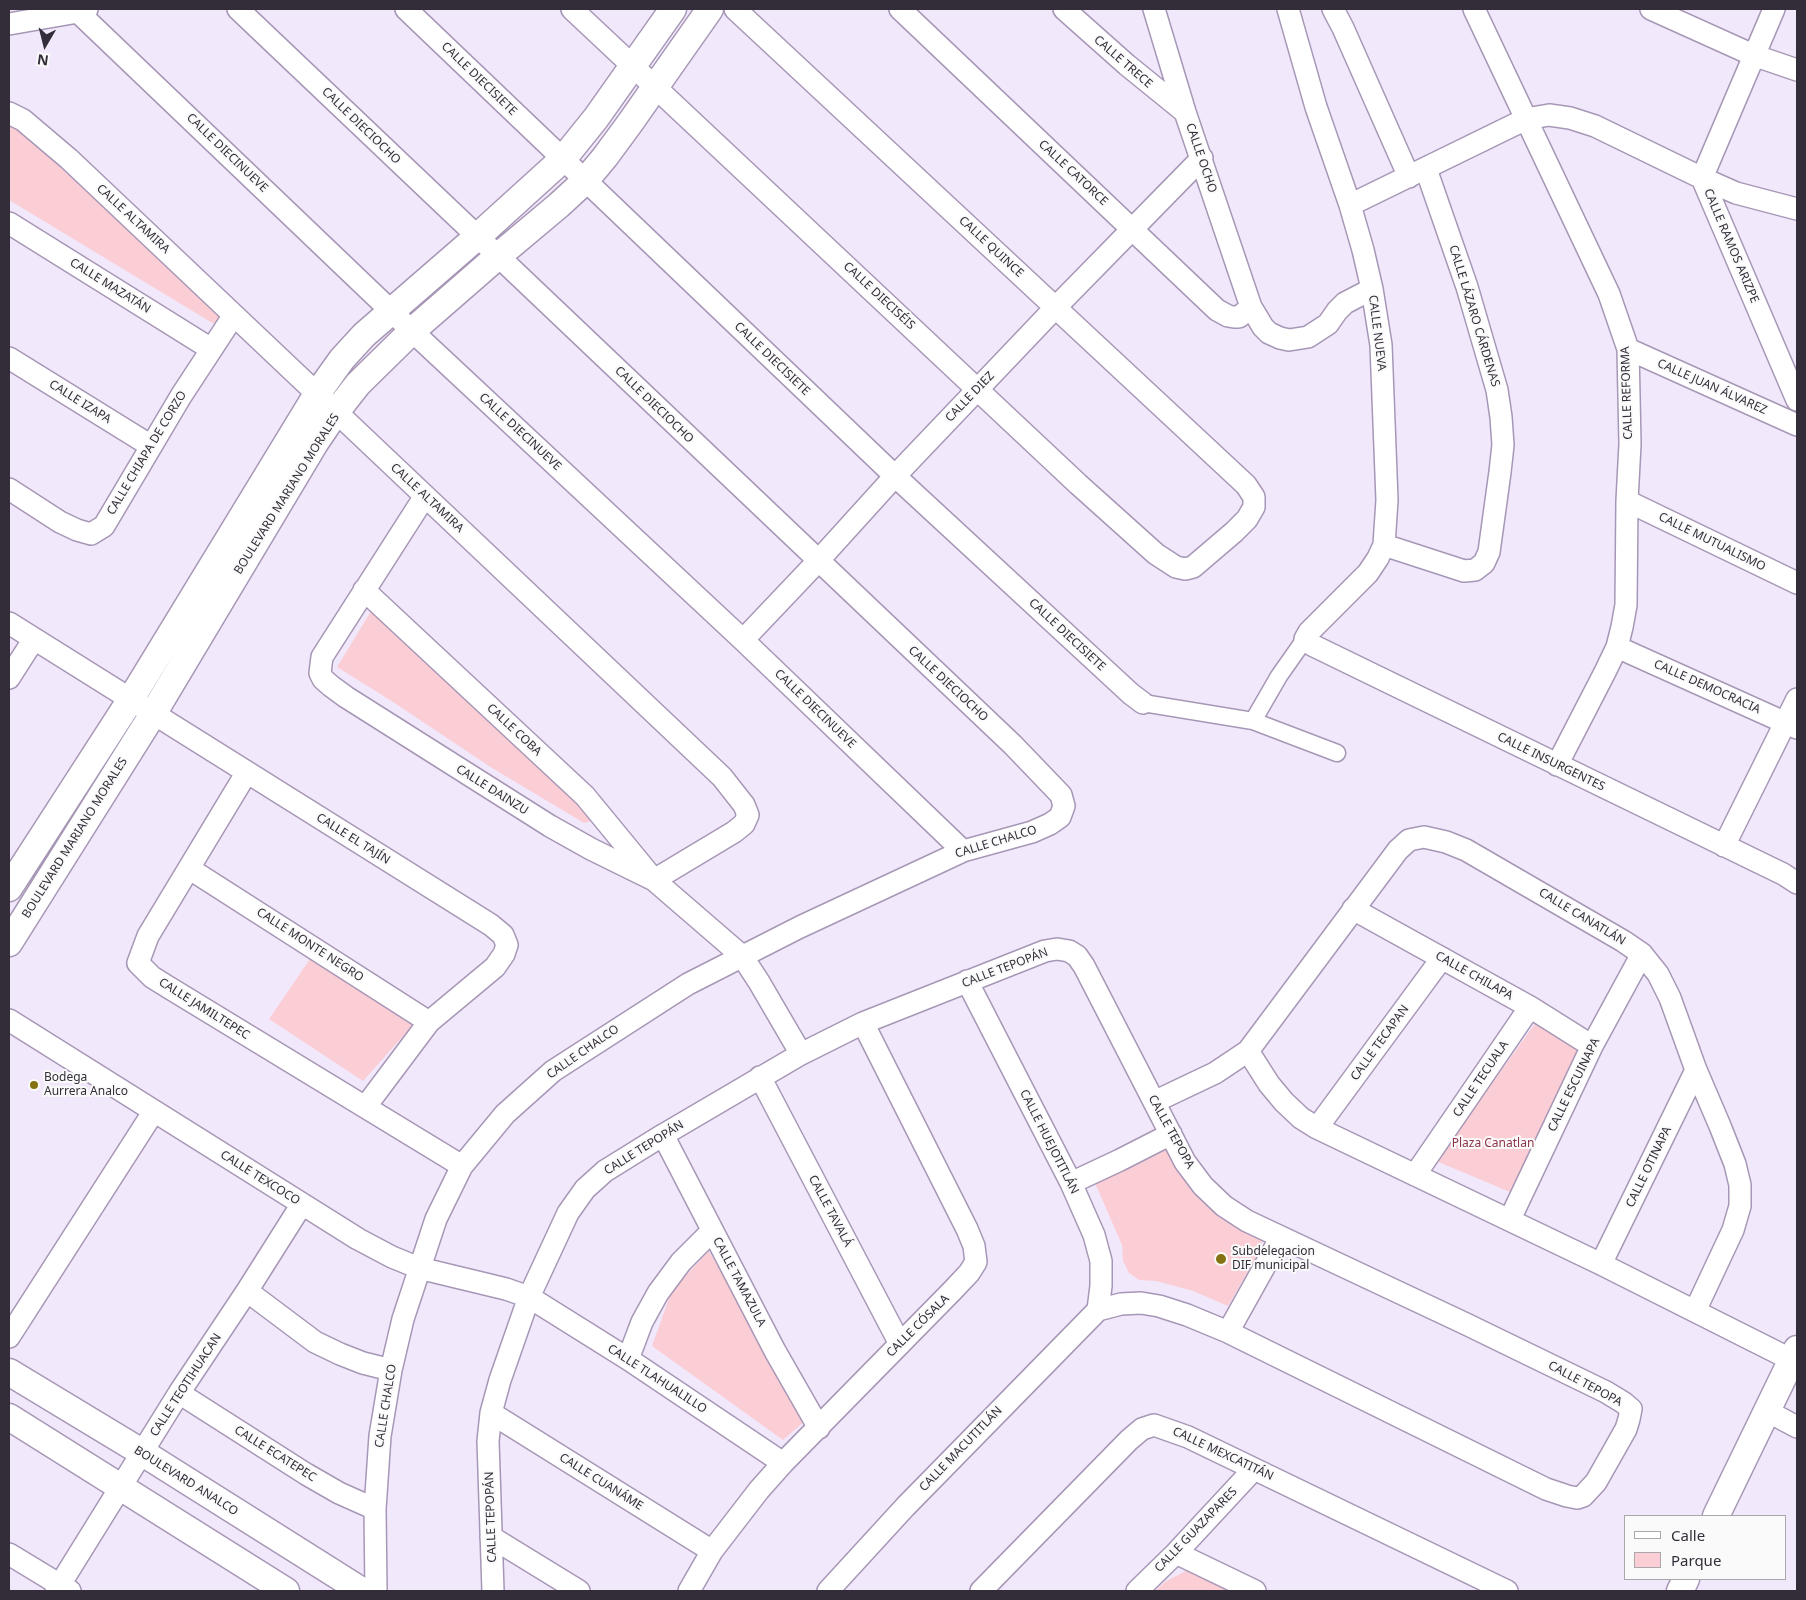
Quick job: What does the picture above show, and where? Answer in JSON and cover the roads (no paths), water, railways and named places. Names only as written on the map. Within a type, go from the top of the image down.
[{"type":"street","name":"CALLE DIECIOCHO","points":[[238,9],[1031,763],[1061,795],[1064,806]]},
{"type":"street","name":"CALLE DIECISIETE","points":[[406,9],[895,476],[1143,703]]},
{"type":"street","name":"CALLE DIECISÉIS","points":[[572,9],[657,86],[1078,484],[1156,554],[1184,570],[1193,567]]},
{"type":"street","name":"BOULEVARD MARIANO MORALES","points":[[9,888],[131,699],[317,394],[342,359],[391,310],[477,237],[563,159],[596,118],[673,9]]},
{"type":"street","name":"BOULEVARD MARIANO MORALES","points":[[9,943],[153,714],[336,412],[358,384],[412,331],[559,205],[584,181],[605,157],[710,9]]},
{"type":"street","name":"CALLE QUINCE","points":[[735,9],[1246,485],[1254,497],[1254,507],[1247,519],[1193,567]]},
{"type":"street","name":"CALLE CATORCE","points":[[900,9],[1223,314],[1239,317],[1251,307]]},
{"type":"street","name":"CALLE TRECE","points":[[1064,9],[1127,65],[1185,112]]},
{"type":"street","name":"CALLE OCHO","points":[[1154,9],[1185,112],[1251,307],[1257,319],[1269,333],[1280,338],[1298,339],[1308,337],[1322,329],[1344,303],[1372,289]]},
{"type":"street","name":"CALLE NUEVA","points":[[1288,9],[1316,107],[1364,250],[1372,289],[1381,345],[1387,500],[1384,545],[1368,573],[1309,632],[1305,639]]},
{"type":"street","name":"CALLE LÁZARO CÁRDENAS","points":[[1333,9],[1417,173],[1467,287],[1487,352],[1502,417],[1500,472],[1489,552],[1484,563],[1475,570],[1464,570],[1384,545]]},
{"type":"street","name":"CALLE REFORMA","points":[[1474,9],[1608,294],[1628,349],[1630,444],[1627,501],[1626,605],[1617,647],[1557,764]]},
{"type":"street","points":[[1651,9],[1753,55],[1797,70]]},
{"type":"street","name":"CALLE RAMOS ARIZPE","points":[[1774,9],[1702,178],[1797,400]]},
{"type":"street","points":[[9,24],[82,10]]},
{"type":"street","name":"CALLE DIECINUEVE","points":[[82,10],[412,331],[744,640],[963,851]]},
{"type":"street","name":"CALLE ALTAMIRA","points":[[9,113],[23,120],[69,159],[722,778],[744,805],[748,815],[744,824],[734,832],[654,880]]},
{"type":"street","points":[[1350,205],[1526,119],[1549,114],[1595,126],[1702,178],[1736,192],[1797,209]]},
{"type":"street","name":"CALLE DIEZ","points":[[744,640],[895,476],[1056,307],[1202,158]]},
{"type":"street","name":"CALLE MAZATÁN","points":[[9,223],[211,349]]},
{"type":"street","name":"CALLE CHIAPA DE CORZO","points":[[9,489],[60,522],[77,530],[91,534],[104,526],[151,446],[234,314]]},
{"type":"street","name":"CALLE JUAN ÁLVAREZ","points":[[1628,349],[1797,425]]},
{"type":"street","name":"CALLE IZAPA","points":[[9,358],[151,446]]},
{"type":"street","name":"CALLE DAINZU","points":[[425,496],[322,657],[320,673],[331,686],[488,788],[591,849],[654,880],[742,956],[801,1054]]},
{"type":"street","name":"CALLE MUTUALISMO","points":[[1627,501],[1797,583]]},
{"type":"street","name":"CALLE COBA","points":[[364,590],[585,796],[654,880]]},
{"type":"street","name":"CALLE EL TAJÍN","points":[[9,623],[491,925],[503,935],[507,945],[504,954],[495,967],[429,1022],[366,1106]]},
{"type":"street","points":[[9,678],[34,639]]},
{"type":"street","points":[[1253,721],[1279,676],[1305,639]]},
{"type":"street","name":"CALLE INSURGENTES","points":[[1305,639],[1321,649],[1797,883]]},
{"type":"street","name":"CALLE DEMOCRACIA","points":[[1617,647],[1792,725]]},
{"type":"street","points":[[1724,846],[1792,725],[1797,699]]},
{"type":"street","points":[[1143,703],[1253,721],[1337,753]]},
{"type":"street","name":"CALLE JAMILTEPEC","points":[[247,772],[148,936],[138,962],[152,977],[462,1166]]},
{"type":"street","name":"CALLE CHALCO","points":[[376,1591],[374,1509],[380,1436],[391,1370],[403,1320],[436,1219],[462,1166],[505,1114],[553,1071],[688,984],[848,904],[963,851],[1032,832],[1050,824],[1060,817],[1064,806]]},
{"type":"street","name":"CALLE CANATLÁN","points":[[1154,1102],[1215,1073],[1248,1051],[1398,850],[1409,840],[1424,837],[1446,842],[1466,850],[1592,922],[1642,954],[1658,974],[1670,998],[1696,1070],[1735,1164],[1740,1185],[1740,1206],[1733,1230],[1696,1311]]},
{"type":"street","name":"CALLE MONTE NEGRO","points":[[190,868],[429,1022]]},
{"type":"street","name":"CALLE CHILAPA","points":[[1353,909],[1530,1007],[1592,1046]]},
{"type":"street","name":"CALLE TEPOPÁN","points":[[493,1591],[488,1441],[491,1413],[500,1380],[529,1298],[568,1213],[585,1189],[605,1171],[662,1135],[801,1054],[862,1023],[1045,951],[1057,949],[1069,951],[1077,956],[1084,966]]},
{"type":"street","name":"CALLE ESCUINAPA","points":[[1510,1219],[1592,1046],[1642,954]]},
{"type":"street","name":"CALLE TECAPAN","points":[[1317,1128],[1442,958]]},
{"type":"street","name":"CALLE TEPOPA","points":[[1084,966],[1186,1162],[1210,1193],[1224,1206],[1247,1221],[1606,1392],[1630,1409],[1629,1419],[1626,1428],[1596,1482],[1583,1496],[1577,1498],[1560,1494],[1228,1332],[1159,1306],[1121,1304],[1098,1310]]},
{"type":"street","name":"CALLE HUEJOTITLÁN","points":[[967,982],[1071,1183],[1094,1235],[1100,1261],[1101,1286],[1098,1310]]},
{"type":"street","name":"CALLE TECUALA","points":[[1414,1175],[1530,1007]]},
{"type":"street","name":"CALLE TEXCOCO","points":[[9,1020],[358,1239],[392,1257],[419,1268],[506,1289],[529,1298]]},
{"type":"street","name":"CALLE CÓSALA","points":[[689,1591],[712,1551],[734,1520],[783,1463],[900,1344],[968,1273],[976,1262],[974,1246],[918,1131],[862,1023]]},
{"type":"street","points":[[1248,1051],[1284,1102],[1301,1118],[1317,1128],[1510,1219],[1696,1311],[1795,1354],[1716,1515]]},
{"type":"street","name":"CALLE OTINAPA","points":[[1601,1264],[1696,1070]]},
{"type":"street","name":"CALLE TAVALÁ","points":[[760,1077],[900,1344]]},
{"type":"street","points":[[9,1337],[154,1111]]},
{"type":"street","points":[[1071,1183],[1171,1134]]},
{"type":"street","name":"CALLE TAMAZULA","points":[[662,1135],[775,1351],[819,1428]]},
{"type":"street","name":"CALLE TEOTIHUACAN","points":[[62,1589],[179,1393],[302,1204]]},
{"type":"street","points":[[628,1359],[642,1322],[658,1293],[681,1262],[712,1231]]},
{"type":"street","points":[[1228,1332],[1281,1237]]},
{"type":"street","points":[[247,1291],[315,1342],[363,1363],[391,1370]]},
{"type":"street","name":"CALLE TLAHUALILLO","points":[[529,1298],[628,1359],[783,1463]]},
{"type":"street","name":"CALLE MACUTITLÁN","points":[[828,1591],[905,1507],[1098,1310]]},
{"type":"street","name":"BOULEVARD ANALCO","points":[[9,1372],[143,1453],[362,1591]]},
{"type":"street","name":"CALLE ECATEPEC","points":[[179,1393],[306,1474],[374,1509]]},
{"type":"street","points":[[1767,1411],[1797,1427]]},
{"type":"street","name":"CALLE CUANÁME","points":[[491,1413],[712,1551]]},
{"type":"street","points":[[9,1417],[286,1591]]},
{"type":"street","name":"CALLE MEXCATITÁN","points":[[981,1591],[1129,1440],[1142,1429],[1154,1425],[1188,1436],[1507,1591]]},
{"type":"street","name":"CALLE GUAZAPARES","points":[[1137,1591],[1176,1553],[1254,1469]]},
{"type":"street","points":[[491,1537],[579,1591]]},
{"type":"street","points":[[1176,1553],[1255,1591]]},
{"type":"street","points":[[9,1554],[62,1589]]},
{"type":"place","name":"Bodega Aurrera Analco","points":[[34,1085]]},
{"type":"place","name":"Subdelegacion DIF municipal","points":[[1221,1259]]},
{"type":"park label","name":"Plaza Canatlan","points":[[1493,1144]]}]
